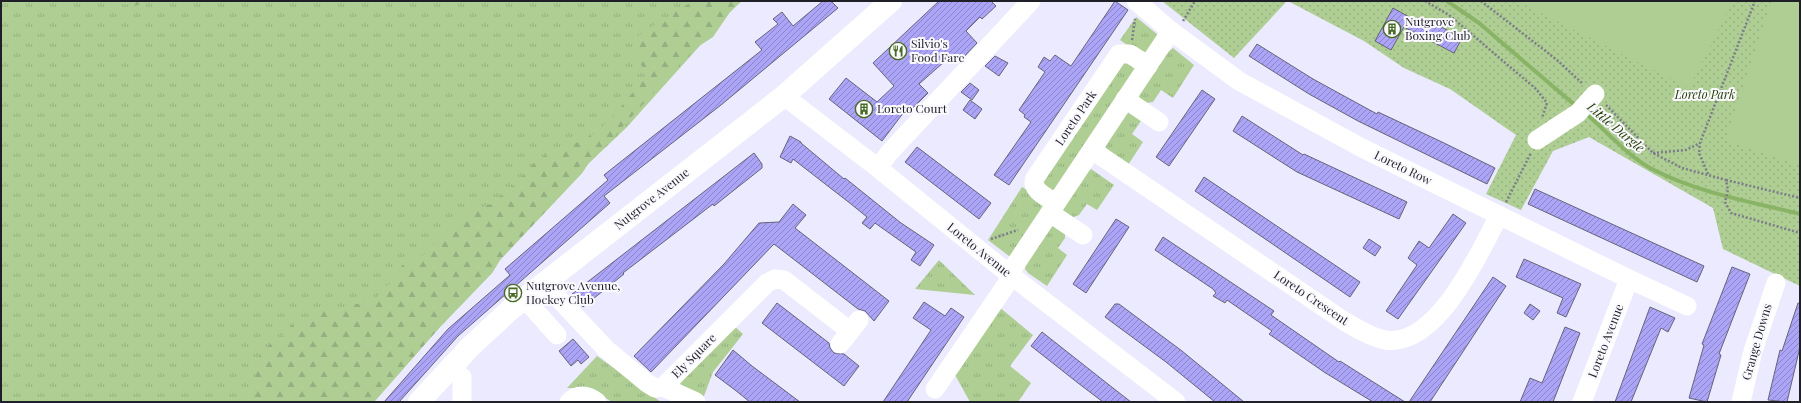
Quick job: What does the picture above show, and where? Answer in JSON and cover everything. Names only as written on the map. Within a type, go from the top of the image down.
[{"type":"main road","name":"Nutgrove Avenue","points":[[419,402],[470,347],[524,298],[784,96],[870,22],[891,1]]},
{"type":"street","points":[[878,168],[970,65],[1031,1]]},
{"type":"street","name":"Loreto Row","points":[[1136,1],[1171,31],[1239,82],[1362,148],[1687,306]]},
{"type":"street","points":[[935,388],[1008,282],[1009,274],[1171,31]]},
{"type":"street","name":"Loreto Park","points":[[1050,213],[1035,188],[1033,183],[1035,178],[1119,54],[1130,54],[1148,66]]},
{"type":"street","points":[[1537,140],[1578,113],[1594,94]]},
{"type":"street","name":"Loreto Avenue","points":[[784,96],[878,168],[1009,274],[1176,402]]},
{"type":"street","points":[[1125,99],[1159,122]]},
{"type":"street","name":"Loreto Crescent","points":[[1092,150],[1341,319],[1360,330],[1385,340],[1404,339],[1426,327],[1453,298],[1499,215]]},
{"type":"street","points":[[1050,213],[1083,235]]},
{"type":"street","name":"Ely Square","points":[[544,283],[606,349],[655,388],[663,387],[767,283],[775,279],[784,280],[850,332]]},
{"type":"street","name":"Loreto Avenue","points":[[1582,402],[1629,279]]},
{"type":"street","name":"Grange Downs","points":[[1741,402],[1754,344],[1776,283]]},
{"type":"street","points":[[524,298],[557,335]]},
{"type":"street","points":[[450,368],[462,377],[462,402]]},
{"type":"street","points":[[663,387],[696,402]]},
{"type":"street","points":[[571,400],[581,396],[590,397],[597,402]]},
{"type":"path","points":[[1171,31],[1178,28],[1194,2],[1190,1]]},
{"type":"path","points":[[1425,1],[1450,15],[1536,89],[1547,103],[1537,140],[1499,215]]},
{"type":"path","points":[[1708,174],[1699,153],[1700,143],[1755,1]]},
{"type":"path","points":[[1653,153],[1686,150],[1700,143]]},
{"type":"path","points":[[1726,180],[1800,198]]},
{"type":"path","points":[[1728,190],[1725,202],[1731,213],[1800,233]]},
{"type":"path","points":[[990,239],[1050,213]]},
{"type":"green space","points":[[1,1],[740,1],[626,128],[588,164],[582,173],[500,260],[492,273],[440,327],[374,402],[1,402]]},
{"type":"green space","points":[[114,1],[149,1],[148,4],[132,6]]},
{"type":"green space","points":[[693,1],[742,1],[730,12],[713,37],[693,50],[588,164],[582,173],[500,260],[492,273],[440,327],[374,402],[251,402],[256,391],[255,364],[260,355],[270,344],[283,336],[292,325],[316,316],[320,310],[327,309],[336,312],[345,310],[356,304],[373,303],[386,286],[395,281],[402,265],[414,261],[427,252],[461,219],[479,208],[491,204],[515,184],[538,159],[564,146],[579,142],[598,131],[614,115],[644,79],[646,70],[637,61],[634,39]]},
{"type":"green space","points":[[1162,1],[1287,1],[1234,58]]},
{"type":"green space","name":"Loreto Park","points":[[1288,1],[1800,1],[1800,286],[1723,249],[1713,208],[1589,137],[1553,151],[1521,210],[1486,194],[1516,135],[1450,89],[1404,68],[1364,41]]},
{"type":"green space","points":[[1517,1],[1733,1],[1689,88]]},
{"type":"green space","points":[[1772,1],[1800,1],[1800,165],[1725,140]]},
{"type":"green space","points":[[1136,17],[1158,35],[1150,53],[1133,49],[1120,40]]},
{"type":"green space","points":[[1173,48],[1194,65],[1173,98],[1161,90],[1153,102],[1146,103],[1139,98],[1142,84],[1156,64]]},
{"type":"green space","points":[[1120,61],[1131,61],[1137,71],[1058,189],[1049,191],[1041,184]]},
{"type":"green space","points":[[1131,108],[1141,121],[1132,134],[1143,142],[1126,168],[1104,150],[1113,133]]},
{"type":"green space","points":[[1091,169],[1114,185],[1097,210],[1087,204],[1079,215],[1068,219],[1061,209],[1083,176]]},
{"type":"green space","points":[[1022,187],[1042,199],[1048,209],[1016,254],[1009,256],[988,240]]},
{"type":"green space","points":[[1052,222],[1065,231],[1065,238],[1058,248],[1067,255],[1047,286],[1028,273],[1025,269],[1026,261]]},
{"type":"green space","points":[[939,260],[975,295],[915,289]]},
{"type":"green space","points":[[998,306],[1033,335],[1010,366],[1031,383],[1018,402],[970,402],[954,373]]},
{"type":"green space","points":[[733,325],[743,334],[713,372],[704,396],[698,398],[683,389],[679,381]]},
{"type":"green space","points":[[597,356],[661,402],[612,402],[593,390],[583,388],[567,388]]},
{"type":"building","points":[[823,1],[831,1],[838,8],[721,105],[604,196],[610,203],[458,336],[399,402],[384,402],[448,329],[510,275],[505,269],[608,180],[604,175],[762,50],[755,42],[778,24],[773,19],[782,12],[793,26]]},
{"type":"building","points":[[939,1],[991,1],[996,6],[982,19],[980,17],[966,31],[977,43],[959,62],[952,55],[919,84],[928,93],[910,111],[907,108],[882,141],[829,99],[846,78],[877,102],[894,86],[873,63]]},
{"type":"building","points":[[1115,1],[1128,10],[1009,185],[994,175],[1031,122],[1024,117],[1025,115],[1019,110],[1045,72],[1038,67],[1044,57],[1050,61],[1055,55],[1071,66]]},
{"type":"building","points":[[1393,8],[1425,26],[1428,20],[1462,38],[1454,53],[1404,27],[1391,50],[1375,41]]},
{"type":"building","points":[[1257,44],[1313,79],[1377,114],[1378,112],[1495,168],[1487,184],[1358,121],[1309,94],[1249,56]]},
{"type":"building","points":[[995,56],[1008,63],[999,76],[985,66]]},
{"type":"building","points":[[970,83],[979,90],[972,100],[961,92]]},
{"type":"building","points":[[1202,90],[1215,99],[1169,166],[1156,157]]},
{"type":"building","points":[[970,100],[982,109],[975,119],[963,110]]},
{"type":"building","points":[[1242,116],[1303,155],[1304,154],[1407,202],[1399,219],[1297,172],[1233,131]]},
{"type":"building","points":[[790,136],[801,142],[844,179],[845,178],[901,223],[934,245],[920,266],[911,260],[916,252],[875,223],[870,229],[862,223],[867,217],[851,204],[793,159],[791,163],[780,157]]},
{"type":"building","points":[[917,147],[991,203],[979,219],[905,162]]},
{"type":"building","points":[[754,153],[762,164],[762,168],[714,206],[713,204],[623,273],[624,274],[583,307],[572,294]]},
{"type":"building","points":[[1204,177],[1360,282],[1350,297],[1195,191]]},
{"type":"building","points":[[1535,189],[1704,266],[1697,282],[1528,204]]},
{"type":"building","points":[[793,204],[806,215],[795,228],[889,301],[874,321],[865,311],[858,309],[774,244],[651,372],[634,356],[724,264],[759,223],[779,222]]},
{"type":"building","points":[[1453,214],[1466,223],[1398,319],[1386,311],[1417,265],[1408,258],[1419,241],[1429,248]]},
{"type":"building","points":[[1116,219],[1129,227],[1086,293],[1073,284]]},
{"type":"building","points":[[1163,237],[1274,311],[1271,315],[1339,362],[1340,361],[1405,402],[1373,402],[1324,372],[1269,334],[1272,331],[1227,300],[1225,303],[1213,296],[1216,293],[1213,289],[1155,250]]},
{"type":"building","points":[[1369,239],[1381,247],[1375,256],[1363,248]]},
{"type":"building","points":[[1524,259],[1581,284],[1566,317],[1557,313],[1563,298],[1516,277]]},
{"type":"building","points":[[1732,267],[1750,274],[1719,354],[1721,355],[1707,402],[1689,398],[1704,345],[1702,344]]},
{"type":"building","points":[[1493,277],[1506,286],[1430,402],[1409,402]]},
{"type":"building","points":[[924,302],[945,316],[951,308],[964,317],[907,402],[883,402],[931,330],[913,318]]},
{"type":"building","points":[[777,303],[829,343],[830,348],[834,353],[844,354],[859,366],[844,386],[762,323]]},
{"type":"building","points":[[1798,303],[1800,303],[1800,347],[1787,402],[1768,400],[1780,350],[1782,351]]},
{"type":"building","points":[[1115,304],[1119,304],[1182,351],[1244,402],[1215,402],[1166,362],[1105,317]]},
{"type":"building","points":[[1530,304],[1540,311],[1533,320],[1524,313]]},
{"type":"building","points":[[1650,307],[1675,318],[1668,332],[1661,328],[1631,402],[1615,402]]},
{"type":"building","points":[[1565,327],[1580,333],[1553,402],[1520,402],[1530,378],[1542,383]]},
{"type":"building","points":[[1042,332],[1131,402],[1103,402],[1078,383],[1031,346]]},
{"type":"building","points":[[573,339],[589,357],[581,364],[578,360],[571,366],[559,351]]},
{"type":"building","points":[[733,350],[800,402],[750,402],[715,375]]},
{"type":"waterway","name":"Little Dargle","points":[[1447,1],[1479,23],[1577,107]]},
{"type":"waterway","name":"Little Dargle","points":[[1584,112],[1626,151],[1644,165],[1654,170],[1707,191],[1800,214]]},
{"type":"place","name":"Nutgrove Boxing Club","points":[[1392,29]]},
{"type":"place","name":"Silvio's Food Fare","points":[[898,51]]},
{"type":"place","name":"Loreto Court","points":[[864,109]]},
{"type":"place","name":"Nutgrove Avenue, Hockey Club","points":[[513,293]]}]
